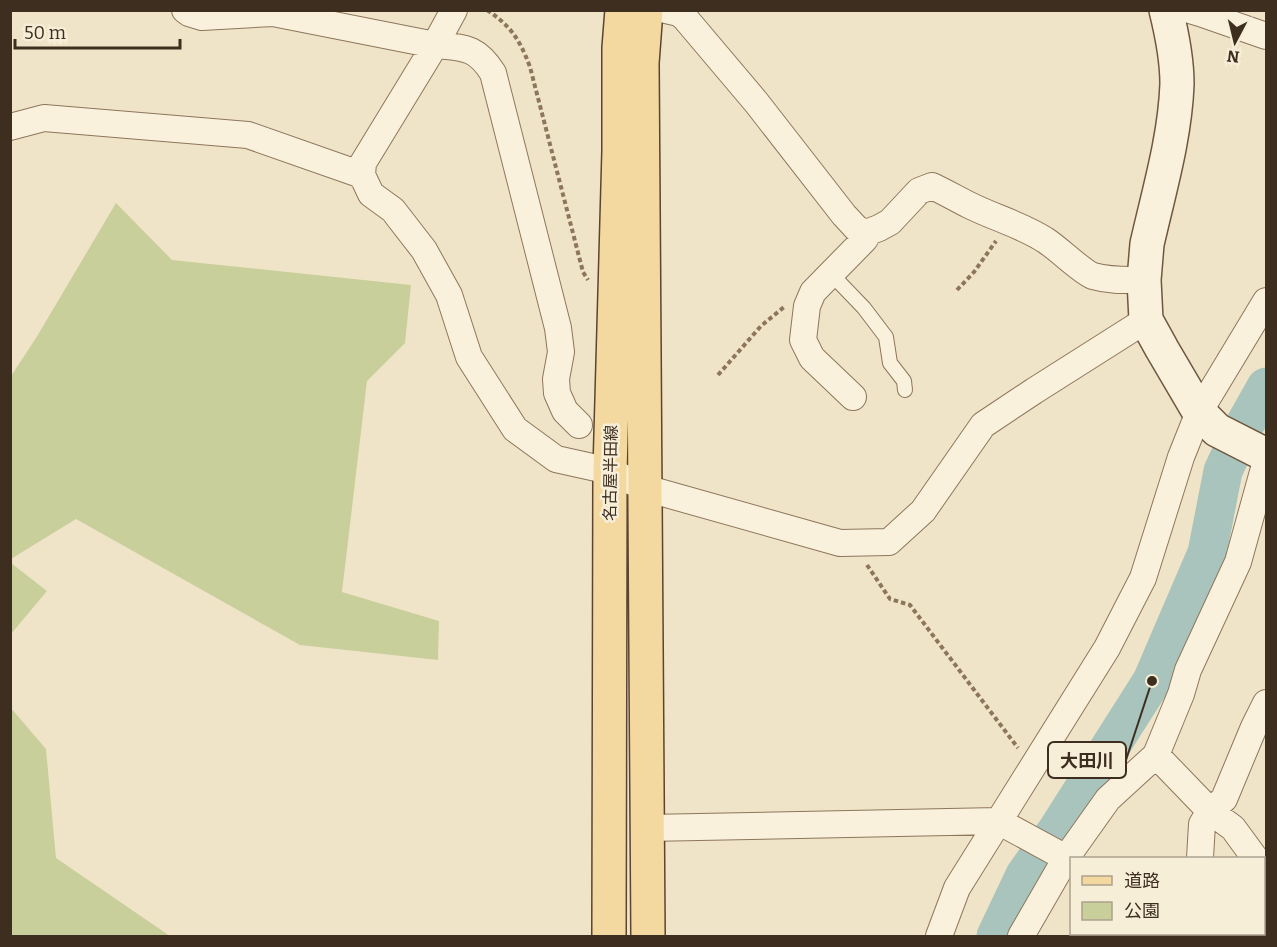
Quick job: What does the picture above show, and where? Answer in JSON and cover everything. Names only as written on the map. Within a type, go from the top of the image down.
[{"type":"main road","name":"名古屋半田線","points":[[609,936],[610,471],[619,151],[619,48],[622,10]]},
{"type":"main road","name":"名古屋半田線","points":[[646,10],[642,63],[648,936]]},
{"type":"street","points":[[185,10],[202,17],[273,13],[473,51],[486,62],[493,73],[558,328],[561,352],[556,379],[557,393],[565,411],[579,425]]},
{"type":"street","points":[[454,10],[363,163],[362,175],[371,194],[393,210],[424,250],[449,295],[469,357],[515,429],[556,459],[610,471],[645,488],[840,543],[889,542],[923,511],[983,425],[1146,320]]},
{"type":"street","points":[[666,10],[679,13],[685,18],[756,102],[857,229],[866,233],[890,222],[919,191],[932,186],[967,205],[1020,225],[1048,241],[1091,275],[1144,280]]},
{"type":"street","points":[[1021,936],[1066,858],[1108,799],[1156,755],[1181,694],[1188,670],[1238,562],[1264,456],[1208,421],[1146,320],[1144,280],[1147,244],[1171,141],[1177,82],[1174,49],[1175,11],[1200,13],[1266,36]]},
{"type":"street","points":[[10,127],[44,118],[248,135],[362,175]]},
{"type":"street","points":[[853,397],[812,358],[803,340],[807,306],[813,292],[865,239],[866,233]]},
{"type":"street","points":[[939,936],[957,888],[1107,648],[1143,578],[1181,456],[1208,421],[1266,300]]},
{"type":"street","points":[[1200,857],[1202,824],[1210,811],[1224,799],[1255,758],[1254,727],[1266,703]]},
{"type":"street","points":[[1156,755],[1210,811],[1233,828],[1254,857]]},
{"type":"street","points":[[647,828],[998,820],[1066,858]]},
{"type":"lane","points":[[834,270],[839,282],[864,308],[886,337],[890,363],[904,381],[905,390]]},
{"type":"path","points":[[487,10],[511,30],[523,47],[583,272],[587,279],[594,282],[615,283]]},
{"type":"path","points":[[957,290],[974,272],[996,241],[1004,220]]},
{"type":"path","points":[[718,375],[761,326],[795,298],[810,298]]},
{"type":"path","points":[[864,542],[864,561],[890,598],[910,605],[1017,747],[1036,759]]},
{"type":"green space","points":[[116,203],[172,260],[411,285],[405,343],[367,381],[342,592],[439,621],[438,660],[300,645],[76,519],[11,559],[11,376]]},
{"type":"green space","points":[[11,563],[47,591],[11,634]]},
{"type":"green space","points":[[10,707],[46,749],[56,858],[170,936],[11,936]]},
{"type":"waterway","points":[[996,936],[1025,875],[1058,829],[1152,681],[1207,553],[1223,471],[1244,426],[1266,387]]},
{"type":"place","name":"大田川","points":[[1152,681]]}]
